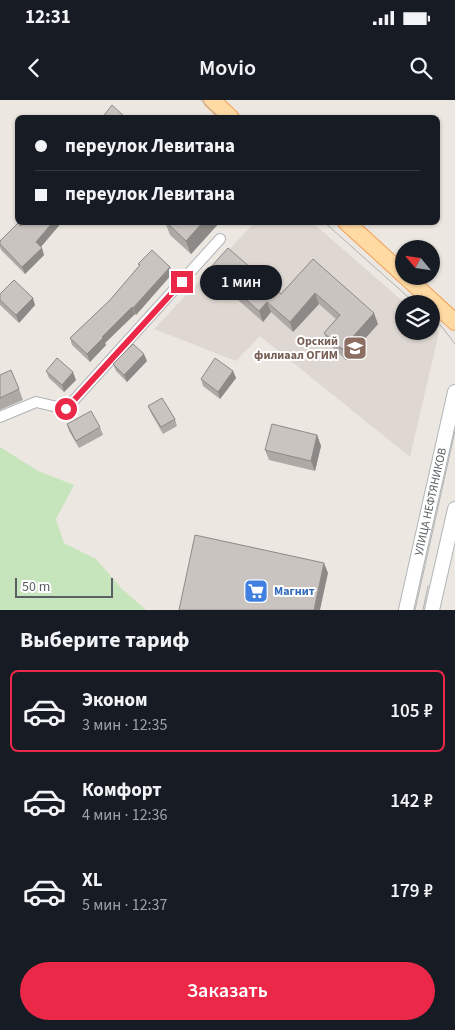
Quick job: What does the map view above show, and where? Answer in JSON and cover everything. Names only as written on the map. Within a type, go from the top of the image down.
[{"type":"main road","points":[[212,100],[228,115]]},
{"type":"main road","points":[[349,225],[395,268]]},
{"type":"main road","points":[[414,285],[455,322]]},
{"type":"main road","name":"УЛИЦА НЕФТЯНИКОВ","points":[[406,610],[455,392]]},
{"type":"main road","points":[[432,610],[455,508]]},
{"type":"street","points":[[0,417],[36,402],[66,409],[220,239]]},
{"type":"shaded area","name":"Орский филиаал ОГИМ","points":[[252,225],[315,225],[396,295],[395,340],[437,340],[410,457],[260,336],[236,361],[154,329]]},
{"type":"green space","points":[[0,447],[38,471],[74,485],[56,519],[64,543],[96,559],[122,589],[146,610],[0,610]]},
{"type":"building","points":[[112,105],[123,115],[104,115]]},
{"type":"building","points":[[16,225],[50,225],[36,242],[42,248],[22,267],[0,244],[0,241]]},
{"type":"building","points":[[169,225],[200,225],[186,241]]},
{"type":"building","points":[[228,248],[281,294],[313,259],[374,313],[342,349],[324,333],[340,315],[315,293],[290,322],[267,302],[259,311],[210,268]]},
{"type":"building","points":[[152,250],[170,267],[133,308],[87,354],[70,338],[110,300],[140,265],[138,264]]},
{"type":"building","points":[[14,280],[33,298],[16,315],[0,300],[0,294]]},
{"type":"building","points":[[133,344],[144,354],[124,375],[113,364]]},
{"type":"building","points":[[57,358],[73,372],[62,385],[46,371]]},
{"type":"building","points":[[215,358],[233,371],[218,392],[201,379]]},
{"type":"building","points":[[11,370],[19,389],[0,398],[0,375]]},
{"type":"building","points":[[162,398],[175,419],[161,427],[148,406]]},
{"type":"building","points":[[91,411],[100,427],[76,441],[67,424]]},
{"type":"building","points":[[272,424],[317,435],[311,461],[265,450]]},
{"type":"building","name":"Магнит","points":[[195,535],[324,563],[314,610],[179,610]]},
{"type":"tram line","points":[[201,100],[217,115]]},
{"type":"tram line","points":[[327,225],[406,295]]},
{"type":"tram line","points":[[440,325],[455,344]]},
{"type":"tram line","points":[[415,610],[455,431]]},
{"type":"tram line","points":[[423,610],[428,586]]},
{"type":"place","name":"Орский филиаал ОГИМ","points":[[355,348]]},
{"type":"place","name":"Магнит","points":[[256,591]]},
{"type":"route","points":[[66,409],[182,282]]}]
